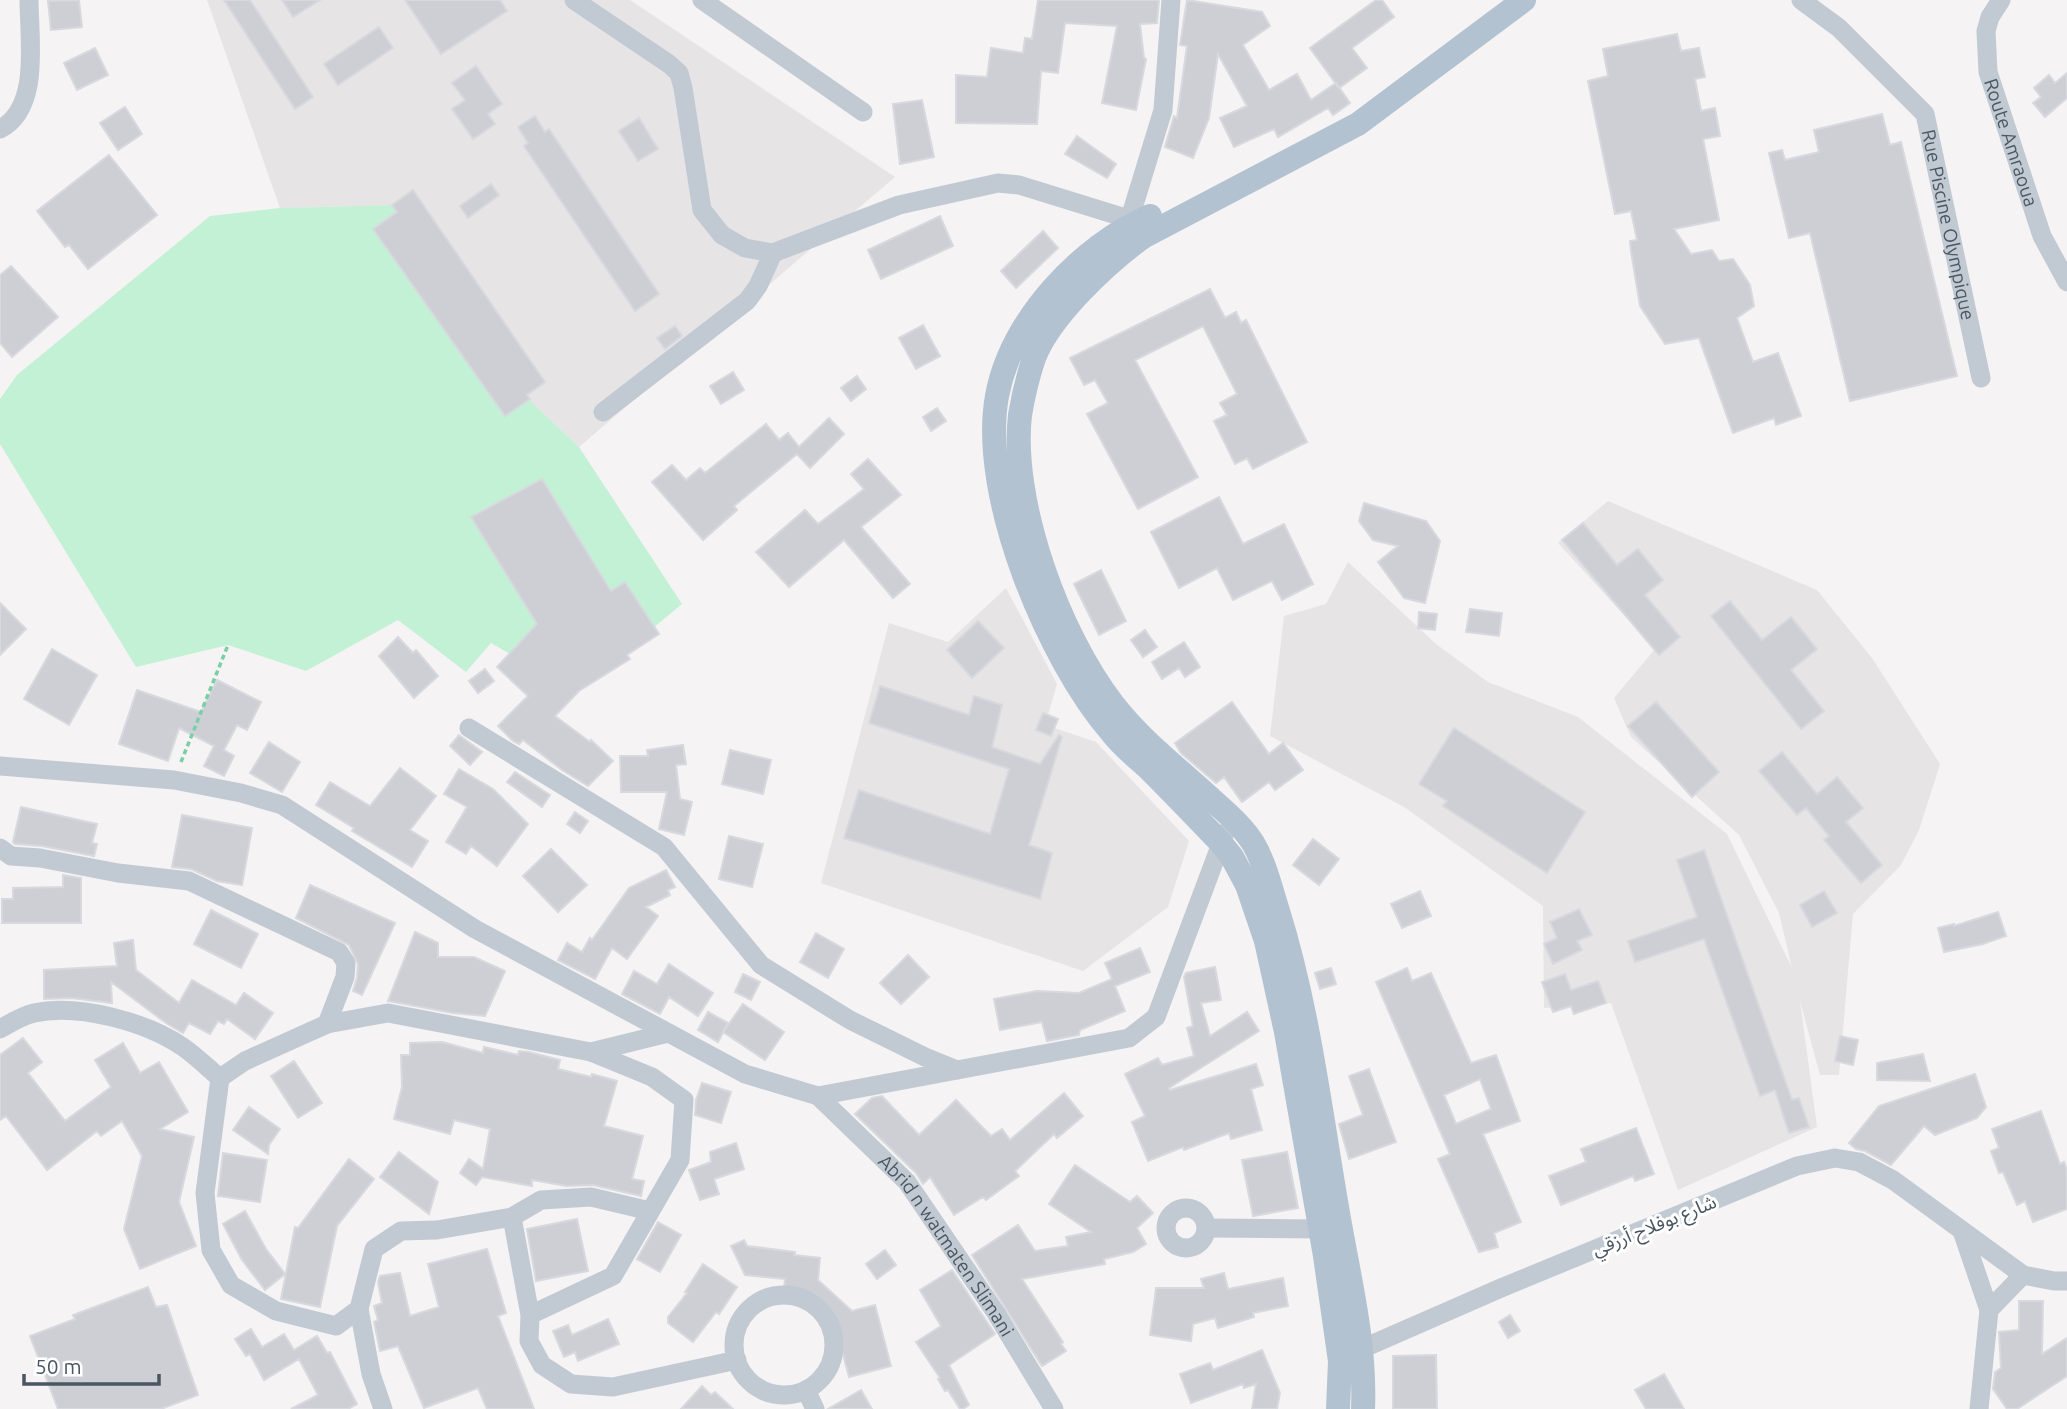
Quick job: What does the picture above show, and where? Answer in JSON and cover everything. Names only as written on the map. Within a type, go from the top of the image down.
[{"type":"main road","points":[[1363,1409],[1364,1379],[1350,1354],[1320,1229],[1286,1032],[1266,941],[1247,885],[1232,857],[1220,842],[1112,733],[1064,663],[1030,590],[1010,537],[995,436],[997,395],[1025,328],[1045,299],[1070,271],[1104,242],[1128,232],[1143,237],[1358,124],[1524,0]]},
{"type":"main road","points":[[1128,232],[1066,308],[1035,355],[1020,417],[1021,466],[1028,512],[1035,544],[1057,603],[1084,661],[1112,703],[1137,732],[1233,819],[1253,843],[1267,878],[1286,936],[1308,1034],[1350,1354],[1338,1409]]},
{"type":"street","points":[[0,129],[12,122],[30,86],[29,0]]},
{"type":"street","points":[[574,0],[679,73],[702,210],[722,235],[745,248],[773,253],[899,205],[998,183],[1018,185],[1128,232],[1163,110],[1171,0]]},
{"type":"street","points":[[702,0],[863,112]]},
{"type":"street","name":"Rue Piscine Olympique","points":[[1801,0],[1839,28],[1924,114],[1981,378]]},
{"type":"street","name":"Route Amraoua","points":[[2001,0],[1990,17],[1986,30],[1988,72],[2042,236],[2067,282]]},
{"type":"street","points":[[603,412],[747,300],[758,286],[773,253]]},
{"type":"street","points":[[469,729],[664,847],[761,965],[850,1020],[925,1058],[957,1070]]},
{"type":"street","points":[[0,766],[174,780],[242,793],[282,805],[475,929],[745,1074],[818,1096],[1129,1038],[1156,1017],[1220,842],[1233,819]]},
{"type":"street","points":[[0,848],[11,856],[189,881],[339,952],[346,963],[345,977],[327,1024]]},
{"type":"street","points":[[0,1029],[19,1018],[44,1011],[114,1018],[137,1025],[173,1042],[220,1078]]},
{"type":"street","points":[[359,1309],[336,1326],[275,1311],[231,1285],[212,1250],[205,1193],[220,1078],[245,1061],[327,1024],[388,1013],[592,1052],[652,1077],[684,1100],[680,1160],[613,1276],[530,1315]]},
{"type":"street","points":[[592,1052],[668,1033]]},
{"type":"street","name":"Abrid n watmaten Slimani","points":[[818,1096],[907,1182],[996,1313],[1054,1409]]},
{"type":"street","name":"شارع بوفلاح أرزقي","points":[[1350,1354],[1501,1288],[1797,1166],[1835,1158],[1859,1162],[1893,1180],[2023,1275]]},
{"type":"street","points":[[383,1409],[371,1374],[359,1309],[374,1249],[401,1231],[437,1230],[513,1217],[541,1200],[592,1197],[650,1211]]},
{"type":"street","points":[[513,1217],[530,1315],[529,1340],[541,1365],[571,1384],[613,1387],[737,1360]]},
{"type":"street","points":[[1207,1228],[1320,1229]]},
{"type":"street","points":[[1962,1231],[1989,1310],[1979,1409]]},
{"type":"street","points":[[1989,1310],[2023,1275],[2067,1281]]},
{"type":"street","points":[[776,1294],[794,1295],[810,1301],[823,1312],[832,1327],[835,1345],[832,1362],[824,1377],[806,1390],[780,1395],[764,1391],[750,1382],[740,1370],[734,1339],[738,1323],[747,1310],[760,1300],[776,1294]]},
{"type":"street","points":[[806,1390],[815,1409]]},
{"type":"path","points":[[174,780],[228,645]]},
{"type":"shaded area","points":[[207,0],[630,0],[895,177],[579,447],[525,396],[392,205],[280,208]]},
{"type":"shaded area","points":[[1608,501],[1817,590],[1872,658],[1940,764],[1919,830],[1901,865],[1853,914],[1839,1075],[1820,1075],[1800,1001],[1817,1127],[1678,1190],[1611,1003],[1544,1008],[1543,906],[1404,807],[1270,736],[1284,616],[1326,604],[1348,562],[1436,644],[1488,682],[1578,717],[1727,834],[1792,968],[1779,913],[1739,835],[1631,737],[1614,698],[1655,649],[1558,543]]},
{"type":"shaded area","points":[[1006,588],[1057,684],[1045,725],[1096,742],[1189,841],[1168,907],[1083,971],[821,883],[889,623],[948,642]]},
{"type":"green space","points":[[392,205],[525,396],[579,447],[682,604],[576,692],[491,643],[466,672],[398,620],[306,671],[228,645],[136,667],[0,444],[0,399],[17,375],[210,216],[280,208]]},
{"type":"building","points":[[79,0],[82,27],[51,30],[48,1]]},
{"type":"building","points":[[224,0],[250,0],[313,97],[295,109]]},
{"type":"building","points":[[282,0],[320,0],[293,17]]},
{"type":"building","points":[[405,0],[500,0],[507,11],[441,54]]},
{"type":"building","points":[[1038,0],[1159,0],[1157,23],[1140,24],[1146,59],[1136,110],[1102,103],[1117,26],[1065,23],[1058,73],[1041,71],[1037,124],[956,123],[956,75],[987,77],[991,48],[1023,53],[1025,38],[1032,39]]},
{"type":"building","points":[[1187,0],[1262,12],[1270,26],[1243,45],[1269,90],[1297,74],[1311,100],[1336,83],[1350,103],[1333,115],[1328,108],[1278,137],[1274,129],[1234,147],[1220,118],[1247,106],[1218,54],[1209,118],[1193,158],[1165,147],[1174,116],[1177,118],[1187,46],[1180,45]]},
{"type":"building","points":[[1376,0],[1382,0],[1394,17],[1352,48],[1367,68],[1339,88],[1310,48]]},
{"type":"building","points":[[379,27],[393,48],[338,85],[324,64]]},
{"type":"building","points":[[1677,34],[1681,51],[1699,48],[1705,77],[1695,79],[1701,111],[1715,108],[1720,136],[1703,139],[1719,220],[1674,229],[1691,254],[1712,250],[1719,261],[1733,259],[1750,285],[1754,306],[1737,318],[1753,362],[1778,353],[1801,416],[1776,425],[1774,418],[1733,433],[1699,338],[1665,344],[1640,306],[1630,241],[1637,240],[1631,211],[1615,214],[1588,81],[1608,76],[1603,49]]},
{"type":"building","points":[[95,48],[108,75],[77,90],[64,63]]},
{"type":"building","points":[[476,66],[502,104],[488,114],[495,124],[473,139],[452,109],[465,100],[452,83]]},
{"type":"building","points":[[2067,73],[2067,98],[2045,117],[2033,103],[2041,97],[2034,88],[2049,75],[2055,83]]},
{"type":"building","points":[[922,100],[934,157],[900,164],[893,104]]},
{"type":"building","points":[[125,107],[142,134],[118,150],[100,123]]},
{"type":"building","points":[[1882,114],[1890,145],[1901,142],[1957,376],[1850,401],[1810,233],[1789,238],[1769,153],[1782,150],[1785,160],[1819,152],[1814,130]]},
{"type":"building","points":[[535,116],[545,132],[549,129],[659,294],[635,311],[524,146],[528,143],[518,127]]},
{"type":"building","points":[[639,118],[658,149],[638,161],[619,131]]},
{"type":"building","points":[[1077,136],[1116,164],[1107,178],[1065,154]]},
{"type":"building","points":[[109,155],[157,215],[88,269],[69,245],[65,247],[37,211]]},
{"type":"building","points":[[491,184],[499,195],[468,218],[460,206]]},
{"type":"building","points":[[413,190],[545,382],[527,395],[530,399],[505,416],[373,229],[397,212],[392,205]]},
{"type":"building","points":[[940,216],[953,246],[881,279],[868,250]]},
{"type":"building","points":[[1043,231],[1058,248],[1016,288],[1001,271]]},
{"type":"building","points":[[11,266],[58,317],[12,357],[0,343],[0,275]]},
{"type":"building","points":[[1210,289],[1225,318],[1236,312],[1241,323],[1246,320],[1307,442],[1253,469],[1247,458],[1235,464],[1214,421],[1227,415],[1220,403],[1237,394],[1203,326],[1135,360],[1198,477],[1138,509],[1087,414],[1108,403],[1095,380],[1084,385],[1070,358]]},
{"type":"building","points":[[923,325],[940,356],[916,369],[899,338]]},
{"type":"building","points":[[675,326],[682,336],[665,349],[657,338]]},
{"type":"building","points":[[733,372],[744,390],[721,404],[710,386]]},
{"type":"building","points":[[857,376],[866,389],[851,401],[841,388]]},
{"type":"building","points":[[937,408],[946,421],[931,431],[923,417]]},
{"type":"building","points":[[829,418],[844,434],[810,468],[797,454],[734,506],[737,510],[703,540],[652,482],[672,465],[686,480],[700,468],[705,473],[766,424],[779,440],[788,433],[799,447]]},
{"type":"building","points":[[868,459],[901,495],[861,527],[910,584],[893,598],[844,540],[789,587],[756,552],[805,510],[818,524],[864,489],[851,474]]},
{"type":"building","points":[[542,479],[611,591],[625,582],[659,634],[627,655],[630,659],[579,691],[555,716],[590,742],[591,740],[613,761],[588,786],[523,740],[519,744],[513,741],[498,726],[528,696],[497,667],[537,624],[471,517]]},
{"type":"building","points":[[1219,497],[1243,544],[1284,524],[1313,584],[1282,600],[1272,581],[1233,600],[1217,568],[1179,588],[1151,532]]},
{"type":"building","points":[[1364,503],[1426,521],[1440,541],[1425,603],[1404,598],[1378,562],[1398,546],[1373,540],[1359,521]]},
{"type":"building","points":[[1583,523],[1617,565],[1638,549],[1663,580],[1645,595],[1680,637],[1659,655],[1562,540]]},
{"type":"building","points":[[1101,570],[1126,621],[1099,635],[1074,584]]},
{"type":"building","points":[[1730,601],[1762,640],[1791,617],[1817,649],[1791,670],[1824,711],[1801,729],[1711,616]]},
{"type":"building","points":[[0,603],[26,629],[0,655]]},
{"type":"building","points":[[1470,609],[1502,613],[1499,636],[1466,632]]},
{"type":"building","points":[[1419,612],[1437,614],[1435,630],[1418,628]]},
{"type":"building","points":[[978,621],[1004,648],[972,678],[947,650]]},
{"type":"building","points":[[1145,630],[1157,647],[1143,657],[1131,640]]},
{"type":"building","points":[[398,637],[413,653],[416,650],[438,676],[414,698],[379,656]]},
{"type":"building","points":[[1184,642],[1200,667],[1185,677],[1179,668],[1162,679],[1152,662]]},
{"type":"building","points":[[52,649],[97,675],[69,725],[24,699]]},
{"type":"building","points":[[485,669],[494,681],[478,693],[469,681]]},
{"type":"building","points":[[217,680],[261,702],[247,730],[237,725],[224,750],[234,756],[224,776],[204,766],[214,746],[179,728],[168,761],[119,744],[137,690],[201,712]]},
{"type":"building","points":[[880,686],[969,715],[974,696],[1002,705],[992,747],[1040,764],[1059,735],[1062,737],[1029,845],[1052,853],[1040,899],[844,838],[859,790],[990,834],[1009,769],[869,723]]},
{"type":"building","points":[[1232,702],[1269,754],[1283,743],[1303,770],[1275,790],[1269,782],[1242,802],[1224,777],[1216,783],[1181,753],[1175,743]]},
{"type":"building","points":[[1656,702],[1719,772],[1692,797],[1628,726]]},
{"type":"building","points":[[1043,713],[1058,719],[1051,736],[1036,730]]},
{"type":"building","points":[[1454,728],[1585,812],[1547,873],[1443,806],[1447,801],[1419,784]]},
{"type":"building","points":[[459,735],[482,752],[470,765],[450,746]]},
{"type":"building","points":[[269,742],[300,762],[282,792],[250,773]]},
{"type":"building","points":[[683,745],[686,764],[676,765],[680,799],[692,802],[684,835],[659,829],[667,792],[621,792],[620,756],[648,756],[647,750]]},
{"type":"building","points":[[730,750],[771,760],[763,794],[722,784]]},
{"type":"building","points":[[1782,752],[1817,794],[1837,777],[1863,808],[1846,822],[1882,865],[1861,883],[1824,840],[1829,836],[1806,808],[1797,815],[1759,771]]},
{"type":"building","points":[[400,768],[436,796],[410,830],[428,841],[412,867],[352,831],[354,828],[316,805],[330,782],[370,806]]},
{"type":"building","points":[[459,769],[493,789],[528,824],[497,866],[471,846],[466,854],[446,842],[467,807],[444,794]]},
{"type":"building","points":[[515,772],[550,795],[542,807],[507,782]]},
{"type":"building","points":[[21,807],[97,824],[92,843],[97,844],[94,856],[15,844],[13,842]]},
{"type":"building","points":[[575,812],[588,821],[580,833],[567,824]]},
{"type":"building","points":[[182,815],[252,828],[242,885],[217,881],[191,869],[172,867]]},
{"type":"building","points":[[729,836],[763,844],[752,887],[719,879]]},
{"type":"building","points":[[1313,839],[1339,859],[1319,885],[1293,865]]},
{"type":"building","points":[[551,849],[587,885],[558,912],[523,876]]},
{"type":"building","points":[[1704,850],[1792,1100],[1799,1098],[1809,1127],[1789,1133],[1775,1090],[1760,1096],[1704,939],[1635,962],[1628,941],[1697,917],[1677,860]]},
{"type":"building","points":[[666,870],[675,887],[668,890],[670,895],[646,907],[658,916],[627,959],[612,948],[595,979],[558,960],[567,943],[582,952],[629,888]]},
{"type":"building","points":[[63,875],[81,878],[81,923],[2,923],[2,899],[13,899],[13,888],[63,887]]},
{"type":"building","points":[[310,885],[395,923],[362,995],[353,991],[358,964],[349,945],[296,918]]},
{"type":"building","points":[[1420,891],[1431,916],[1402,928],[1391,904]]},
{"type":"building","points":[[1824,891],[1837,913],[1812,927],[1800,905]]},
{"type":"building","points":[[1579,909],[1592,935],[1577,941],[1582,950],[1553,964],[1544,944],[1557,938],[1550,922]]},
{"type":"building","points":[[211,910],[258,934],[241,968],[194,944]]},
{"type":"building","points":[[1998,912],[2006,936],[1944,952],[1938,928],[1954,926]]},
{"type":"building","points":[[415,932],[438,943],[438,957],[474,957],[505,971],[485,1016],[388,1001]]},
{"type":"building","points":[[816,933],[844,949],[828,978],[800,962]]},
{"type":"building","points":[[133,940],[136,970],[179,1003],[192,980],[236,1005],[244,993],[273,1013],[255,1039],[227,1019],[224,1024],[218,1021],[210,1034],[189,1023],[183,1033],[111,982],[112,1003],[72,998],[44,999],[44,970],[117,966],[114,943]]},
{"type":"building","points":[[1140,948],[1150,972],[1115,986],[1125,1011],[1080,1030],[1079,1035],[1047,1041],[1042,1022],[1000,1030],[994,999],[1037,991],[1079,993],[1112,979],[1105,963]]},
{"type":"building","points":[[908,955],[929,977],[901,1004],[880,983]]},
{"type":"building","points":[[669,964],[713,993],[698,1016],[669,997],[660,1014],[622,994],[634,971],[657,984]]},
{"type":"building","points":[[1215,967],[1221,1000],[1201,1003],[1210,1036],[1247,1012],[1259,1031],[1169,1088],[1170,1090],[1256,1064],[1263,1085],[1251,1089],[1262,1130],[1231,1139],[1229,1133],[1148,1161],[1132,1122],[1145,1116],[1125,1074],[1158,1058],[1162,1065],[1194,1056],[1187,1028],[1193,1026],[1184,977],[1186,973]]},
{"type":"building","points":[[1331,968],[1336,984],[1320,989],[1315,973]]},
{"type":"building","points":[[1407,968],[1412,981],[1431,973],[1471,1063],[1496,1055],[1520,1121],[1483,1134],[1521,1222],[1494,1233],[1498,1247],[1479,1252],[1438,1159],[1450,1154],[1376,982]],"holes":[[[1480,1079],[1491,1109],[1456,1124],[1444,1095]]]},
{"type":"building","points":[[743,974],[760,982],[751,1000],[735,992]]},
{"type":"building","points":[[1565,974],[1571,990],[1598,981],[1606,1003],[1574,1014],[1571,1006],[1553,1012],[1542,982]]},
{"type":"building","points":[[743,1004],[784,1032],[765,1060],[723,1032]]},
{"type":"building","points":[[708,1012],[728,1023],[718,1042],[698,1030]]},
{"type":"building","points":[[1840,1036],[1858,1040],[1853,1065],[1835,1061]]},
{"type":"building","points":[[23,1038],[42,1062],[28,1073],[65,1121],[111,1087],[95,1060],[123,1043],[140,1073],[159,1062],[188,1112],[160,1129],[194,1137],[179,1202],[196,1246],[140,1269],[124,1229],[142,1156],[122,1121],[101,1136],[97,1131],[47,1170],[6,1116],[0,1120],[0,1055]]},
{"type":"building","points":[[442,1042],[483,1053],[484,1047],[518,1055],[519,1051],[529,1052],[560,1060],[558,1069],[617,1081],[604,1126],[643,1136],[632,1179],[644,1181],[641,1196],[593,1185],[567,1186],[532,1180],[532,1186],[482,1177],[476,1185],[460,1173],[469,1159],[483,1169],[490,1129],[454,1120],[450,1134],[394,1119],[402,1087],[401,1055],[410,1055],[410,1043]]},
{"type":"building","points":[[1923,1054],[1930,1081],[1877,1080],[1877,1063]]},
{"type":"building","points":[[294,1061],[322,1103],[298,1118],[271,1076]]},
{"type":"building","points":[[1369,1069],[1396,1142],[1349,1159],[1339,1124],[1363,1115],[1349,1076]]},
{"type":"building","points":[[1975,1074],[1986,1107],[1977,1118],[1935,1135],[1924,1126],[1891,1165],[1849,1143],[1879,1106]]},
{"type":"building","points":[[702,1083],[731,1092],[721,1123],[695,1115],[696,1100]]},
{"type":"building","points":[[1064,1093],[1083,1116],[1057,1138],[1054,1134],[1015,1171],[1019,1176],[986,1200],[983,1197],[954,1215],[930,1177],[923,1184],[916,1173],[855,1114],[872,1098],[882,1096],[919,1135],[956,1100],[991,1136],[1002,1129],[1010,1140]]},
{"type":"building","points":[[249,1107],[280,1129],[269,1145],[268,1154],[233,1130]]},
{"type":"building","points":[[2041,1111],[2060,1164],[2064,1162],[2067,1170],[2067,1209],[2033,1222],[2025,1201],[2017,1205],[2003,1172],[1999,1173],[1991,1151],[1999,1148],[1992,1129]]},
{"type":"building","points":[[1636,1128],[1654,1174],[1635,1181],[1633,1176],[1561,1205],[1549,1176],[1586,1162],[1581,1149]]},
{"type":"building","points":[[736,1143],[744,1169],[714,1179],[719,1194],[700,1200],[689,1170],[711,1162],[710,1152]]},
{"type":"building","points":[[399,1152],[438,1182],[429,1214],[380,1177]]},
{"type":"building","points":[[1287,1152],[1298,1208],[1253,1216],[1242,1160]]},
{"type":"building","points":[[223,1153],[267,1160],[260,1202],[218,1196]]},
{"type":"building","points":[[349,1159],[374,1179],[337,1226],[320,1307],[281,1299],[295,1227],[298,1228]]},
{"type":"building","points":[[1075,1165],[1130,1202],[1137,1196],[1153,1213],[1137,1228],[1146,1244],[1133,1252],[1104,1259],[1105,1264],[1022,1279],[1063,1342],[1061,1344],[1066,1351],[1042,1366],[972,1255],[1018,1225],[1035,1251],[1068,1246],[1066,1237],[1091,1232],[1049,1204]]},
{"type":"building","points":[[245,1211],[266,1249],[285,1274],[265,1290],[242,1260],[223,1224]]},
{"type":"building","points":[[577,1219],[588,1271],[536,1281],[527,1229]]},
{"type":"building","points":[[658,1222],[681,1235],[660,1272],[637,1259]]},
{"type":"building","points":[[744,1240],[747,1246],[820,1258],[818,1280],[852,1311],[875,1305],[891,1366],[849,1377],[832,1312],[810,1293],[784,1290],[785,1279],[745,1275],[731,1246]]},
{"type":"building","points":[[487,1249],[506,1313],[498,1316],[534,1409],[487,1409],[478,1388],[424,1408],[398,1346],[380,1351],[374,1322],[378,1320],[374,1306],[382,1303],[378,1282],[380,1276],[400,1273],[410,1316],[439,1307],[428,1264]]},
{"type":"building","points":[[885,1250],[896,1265],[877,1279],[866,1264]]},
{"type":"building","points":[[703,1264],[737,1287],[719,1314],[716,1312],[693,1342],[668,1323],[668,1317],[687,1293],[685,1292]]},
{"type":"building","points":[[952,1270],[995,1334],[949,1365],[969,1405],[963,1409],[960,1409],[948,1390],[945,1391],[938,1379],[940,1378],[916,1342],[941,1326],[920,1290]]},
{"type":"building","points":[[1224,1273],[1228,1289],[1283,1278],[1288,1306],[1253,1313],[1254,1317],[1218,1328],[1215,1318],[1193,1324],[1191,1341],[1150,1335],[1156,1288],[1204,1288],[1201,1279]]},
{"type":"building","points":[[148,1287],[156,1307],[167,1305],[198,1395],[161,1409],[58,1409],[30,1336],[75,1319],[73,1315]]},
{"type":"building","points":[[2019,1301],[2043,1301],[2042,1354],[2067,1338],[2067,1376],[2017,1409],[2007,1409],[1993,1389],[1995,1372],[2001,1368],[1999,1332],[2019,1330]]},
{"type":"building","points":[[1510,1315],[1520,1331],[1508,1338],[1499,1322]]},
{"type":"building","points":[[608,1319],[619,1344],[578,1361],[575,1352],[564,1357],[553,1331],[568,1325],[572,1335]]},
{"type":"building","points":[[251,1329],[262,1347],[284,1334],[294,1350],[317,1336],[327,1353],[330,1352],[357,1404],[348,1409],[291,1409],[318,1395],[299,1359],[264,1380],[250,1354],[246,1356],[235,1339]]},
{"type":"building","points":[[1262,1350],[1280,1393],[1277,1409],[1252,1409],[1256,1384],[1244,1388],[1243,1384],[1191,1403],[1180,1374],[1210,1363],[1213,1370]]},
{"type":"building","points":[[1436,1355],[1437,1409],[1393,1409],[1393,1356]]},
{"type":"building","points":[[1664,1374],[1684,1409],[1646,1409],[1635,1390]]},
{"type":"building","points":[[702,1386],[711,1395],[715,1392],[733,1409],[681,1409]]},
{"type":"building","points":[[861,1390],[872,1409],[828,1409]]}]
